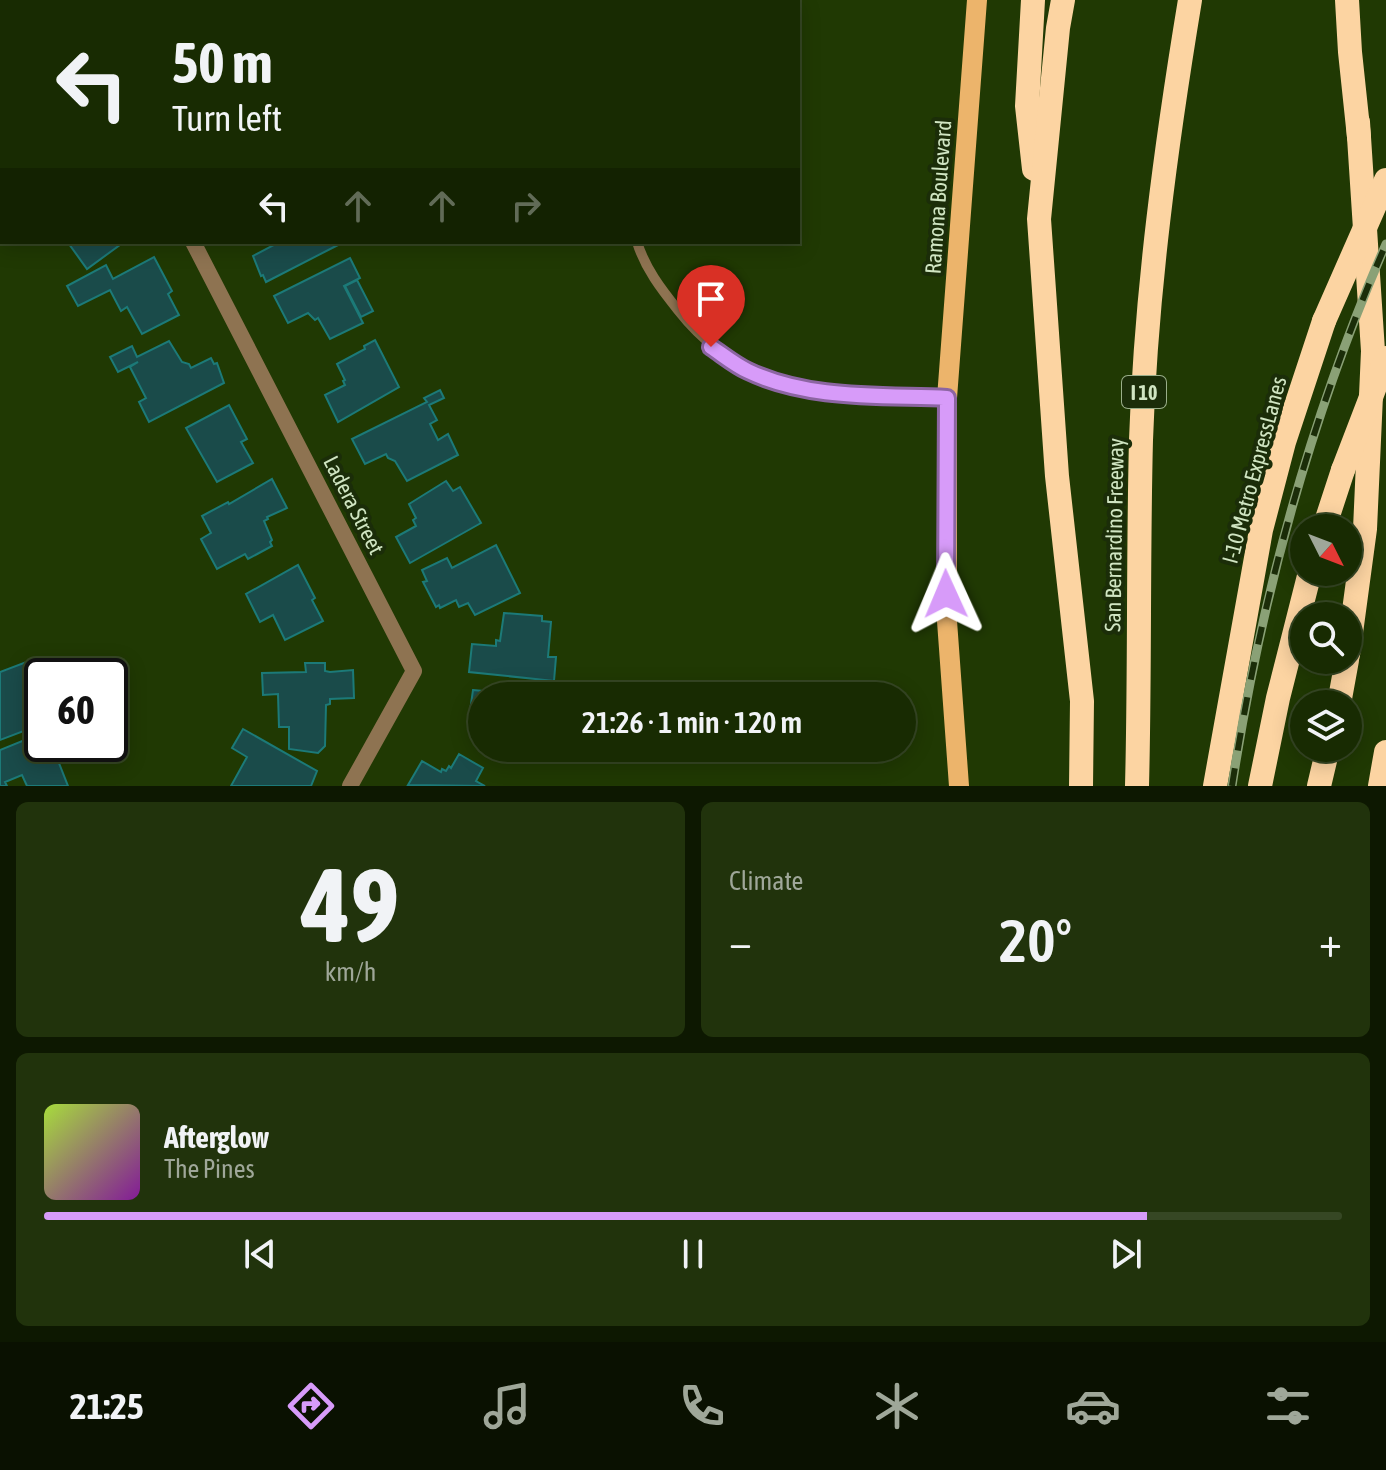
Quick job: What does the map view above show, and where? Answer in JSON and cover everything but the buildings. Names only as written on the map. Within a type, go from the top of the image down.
[{"type":"highway","points":[[1033,0],[1027,106],[1039,219],[1057,476],[1082,701],[1081,786]]},
{"type":"highway","points":[[1039,219],[1063,0]]},
{"type":"highway","name":"San Bernardino Freeway","points":[[1137,786],[1141,438],[1148,330],[1163,186],[1190,0]]},
{"type":"highway","points":[[1347,0],[1373,351],[1365,529],[1355,602]]},
{"type":"highway","points":[[1329,514],[1386,360],[1358,122]]},
{"type":"highway","name":"I-10 Metro ExpressLanes","points":[[1215,786],[1261,530],[1284,442],[1324,321],[1386,180]]},
{"type":"highway","points":[[1260,786],[1306,586]]},
{"type":"highway","points":[[1380,786],[1386,752]]},
{"type":"highway","points":[[1319,786],[1325,762]]},
{"type":"main road","name":"Ramona Boulevard","points":[[959,786],[947,621],[947,398],[977,0]]},
{"type":"street","name":"Ladera Street","points":[[194,244],[414,671],[350,786]]},
{"type":"lane","points":[[638,244],[660,288],[692,329],[711,347],[746,370],[807,389],[947,398]]},
{"type":"railway","points":[[1232,786],[1258,646],[1291,510],[1334,376],[1386,244]]},
{"type":"route","points":[[711,347],[764,378],[807,389],[947,398],[946,594]]}]
